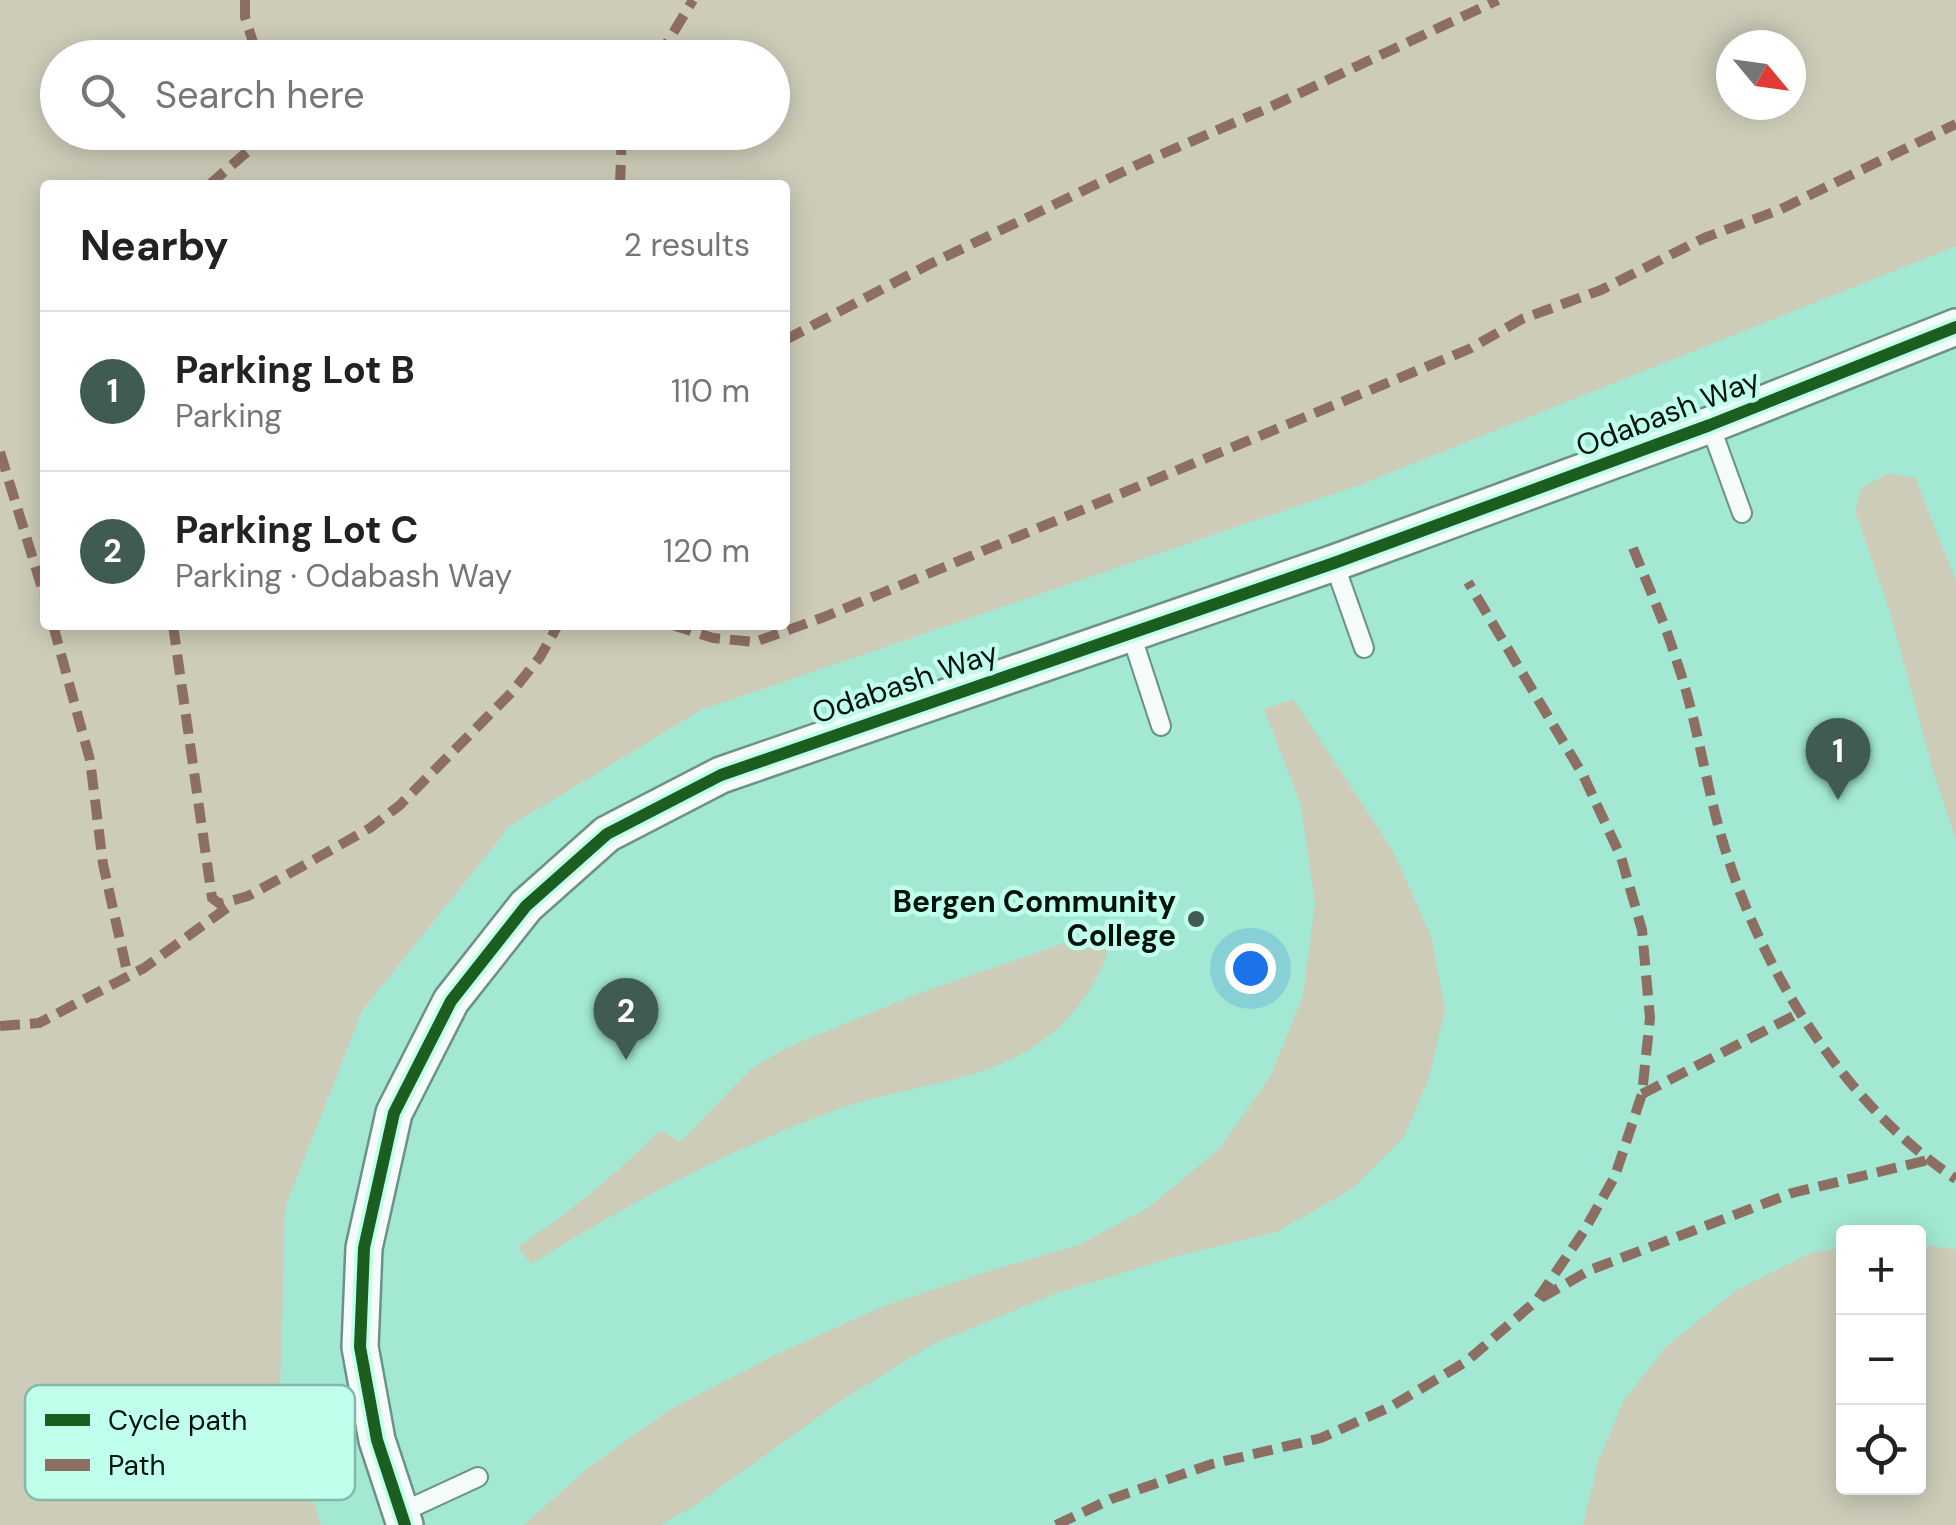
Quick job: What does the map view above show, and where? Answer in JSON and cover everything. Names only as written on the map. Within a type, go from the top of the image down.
[{"type":"street","name":"Odabash Way","points":[[402,1519],[378,1440],[360,1347],[364,1248],[394,1114],[451,1001],[526,906],[607,834],[721,774],[1334,563],[1710,426],[1956,328]]},
{"type":"lane","points":[[1710,426],[1742,513]]},
{"type":"lane","points":[[1334,563],[1364,648]]},
{"type":"lane","points":[[1130,631],[1161,726]]},
{"type":"lane","points":[[402,1519],[478,1477]]},
{"type":"shaded area","points":[[0,0],[1956,0],[1956,246],[1362,484],[701,710],[510,826],[362,1011],[285,1208],[280,1385],[25,1385],[25,1500],[313,1500],[321,1525],[0,1525]]},
{"type":"shaded area","name":"Bergen Community College","points":[[1956,246],[1956,1525],[321,1525],[313,1500],[355,1500],[355,1385],[280,1385],[285,1208],[362,1011],[510,826],[701,710],[1362,484]]},
{"type":"shaded area","points":[[1889,473],[1915,478],[1956,581],[1956,840],[1890,612],[1855,511],[1862,488]]},
{"type":"shaded area","points":[[1293,699],[1392,849],[1431,936],[1445,1009],[1429,1078],[1404,1137],[1352,1189],[1276,1232],[1181,1255],[1057,1293],[933,1344],[842,1400],[694,1506],[661,1525],[524,1525],[587,1469],[669,1410],[773,1356],[884,1306],[1079,1245],[1148,1208],[1219,1149],[1270,1077],[1303,996],[1315,904],[1301,805],[1264,709]]},
{"type":"shaded area","points":[[1114,926],[1105,960],[1077,1007],[1052,1033],[1015,1057],[966,1076],[836,1110],[757,1142],[642,1199],[531,1264],[518,1247],[592,1192],[660,1130],[680,1142],[751,1069],[786,1048],[917,994]]},
{"type":"shaded area","points":[[1926,1246],[1956,1249],[1956,1525],[1583,1525],[1598,1462],[1624,1400],[1667,1346],[1735,1291],[1813,1252],[1836,1249],[1836,1495],[1926,1495]]},
{"type":"marked path","points":[[245,0],[245,17],[252,40]]},
{"type":"marked path","points":[[669,40],[693,0]]},
{"type":"marked path","points":[[790,337],[928,265],[1139,164],[1498,0]]},
{"type":"marked path","points":[[790,629],[1469,349],[1522,319],[1601,290],[1704,238],[1779,210],[1956,124]]},
{"type":"marked path","points":[[215,180],[248,150]]},
{"type":"marked path","points":[[620,180],[621,150]]},
{"type":"marked path","points":[[0,452],[40,582]]},
{"type":"marked path","points":[[1633,548],[1684,684],[1716,817],[1738,888],[1783,984],[1842,1073],[1877,1113],[1956,1179]]},
{"type":"marked path","points":[[1056,1525],[1111,1499],[1212,1464],[1321,1438],[1392,1406],[1467,1361],[1537,1300],[1584,1231],[1615,1176],[1642,1094],[1650,1018],[1642,930],[1621,857],[1583,775],[1468,582]]},
{"type":"marked path","points":[[54,630],[90,760],[103,864],[128,976]]},
{"type":"marked path","points":[[174,630],[212,898],[220,904],[248,896],[301,867],[370,828],[400,805],[511,693],[540,657],[555,630]]},
{"type":"marked path","points":[[688,630],[713,638],[755,642],[788,630]]},
{"type":"marked path","points":[[0,1026],[39,1023],[144,968],[235,902]]},
{"type":"marked path","points":[[1642,1094],[1801,1012]]},
{"type":"marked path","points":[[1541,1298],[1590,1270],[1792,1193],[1928,1160]]},
{"type":"cycle path","points":[[405,1525],[377,1440],[360,1347],[364,1248],[394,1113],[451,1001],[526,906],[607,834],[721,775],[1334,563],[1710,425],[1956,327]]},
{"type":"place","name":"Parking Lot B","points":[[1838,800]]},
{"type":"place","name":"Bergen Community College","points":[[1196,919]]},
{"type":"place","name":"Parking Lot C","points":[[626,1060]]}]
